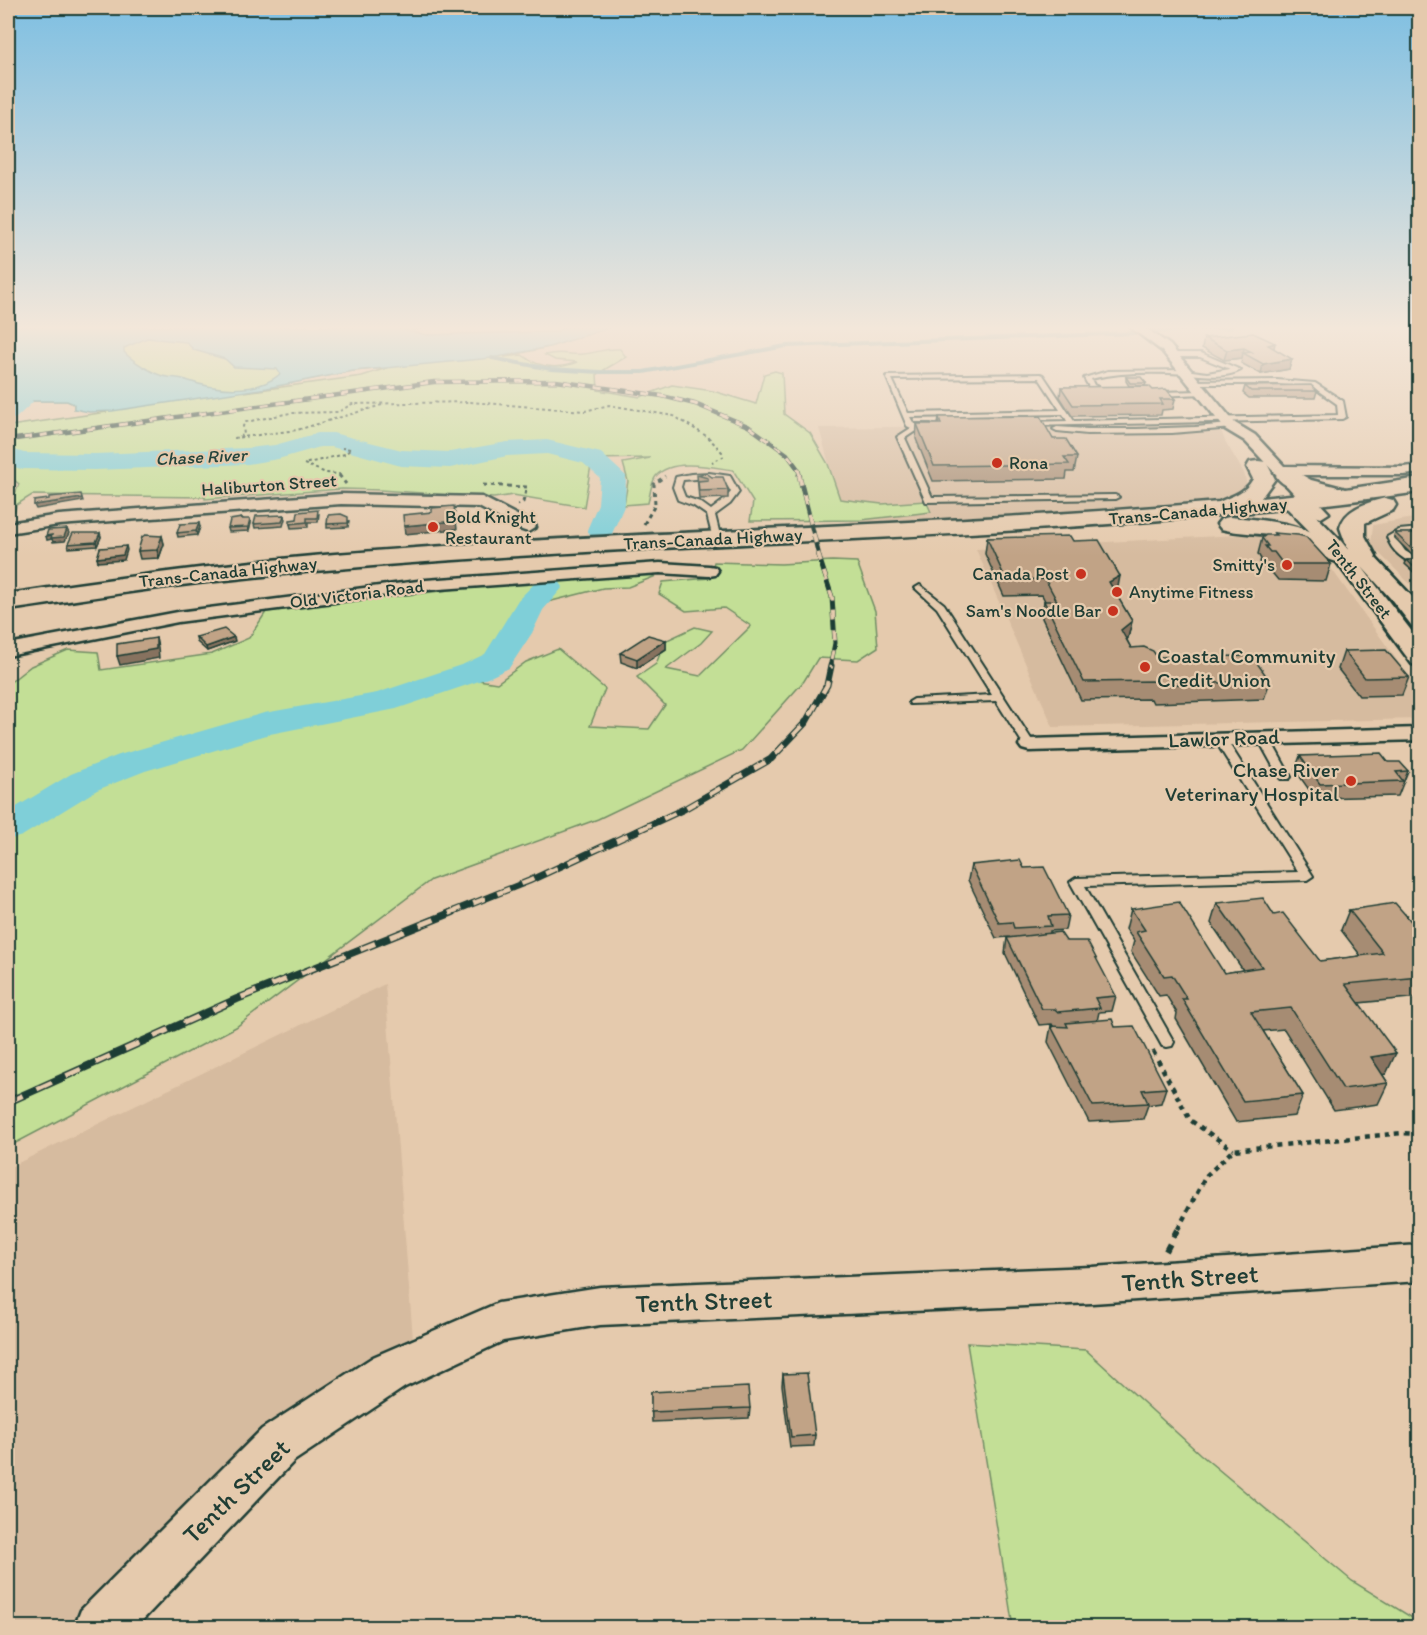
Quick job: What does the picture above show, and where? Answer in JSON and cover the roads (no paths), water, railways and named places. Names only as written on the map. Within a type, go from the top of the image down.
[{"type":"highway","points":[[1214,518],[1257,492],[1264,479],[1258,467]]},
{"type":"highway","points":[[1283,473],[1304,485],[1377,499]]},
{"type":"highway","name":"Trans-Canada Highway","points":[[1377,499],[1419,485]]},
{"type":"highway","points":[[1214,518],[1295,531],[1353,557],[1352,524],[1360,513],[1377,499]]},
{"type":"highway","name":"Trans-Canada Highway","points":[[8,616],[251,583],[368,572],[1065,535],[1377,499],[1419,500]]},
{"type":"highway","name":"Trans-Canada Highway","points":[[8,602],[93,587],[355,558],[1067,521],[1214,518]]},
{"type":"highway","points":[[528,527],[552,536],[600,545]]},
{"type":"highway","points":[[8,586],[32,589],[93,587]]},
{"type":"highway","points":[[8,625],[57,609]]},
{"type":"street","points":[[1211,403],[1227,423],[1250,438],[1283,473],[1307,508]]},
{"type":"street","points":[[1227,423],[1233,440],[1258,467],[1307,508]]},
{"type":"street","points":[[1283,473],[1419,469]]},
{"type":"street","name":"Haliburton Street","points":[[8,528],[59,520],[341,499],[482,502],[528,527]]},
{"type":"street","name":"Tenth Street","points":[[1307,508],[1343,541],[1419,659]]},
{"type":"street","name":"Tenth Street","points":[[1353,557],[1399,594],[1419,621]]},
{"type":"street","name":"Old Victoria Road","points":[[8,650],[178,617],[426,585],[660,568],[709,571]]},
{"type":"street","name":"Lawlor Road","points":[[1029,746],[1419,734]]},
{"type":"street","name":"Tenth Street","points":[[99,1628],[278,1445],[389,1372],[498,1322],[600,1306],[1150,1281],[1419,1263]]},
{"type":"lane","points":[[900,403],[911,426],[946,426]]},
{"type":"lane","points":[[1059,403],[1072,423]]},
{"type":"lane","points":[[1015,424],[1227,423],[1342,417],[1340,403]]},
{"type":"lane","points":[[906,415],[1065,412]]},
{"type":"lane","points":[[1025,428],[1048,427],[1075,432],[1206,430],[1227,423]]},
{"type":"lane","points":[[935,429],[912,429],[901,437],[929,500],[1115,496]]},
{"type":"lane","points":[[711,514],[727,502],[735,492],[727,478],[710,475],[679,479],[677,487],[681,498],[697,504],[711,514],[717,538]]},
{"type":"lane","points":[[1419,531],[1401,532],[1391,537],[1392,544],[1409,559],[1419,563]]},
{"type":"lane","points":[[920,588],[941,606],[1029,746]]},
{"type":"lane","points":[[1399,594],[1419,603]]},
{"type":"lane","points":[[914,702],[999,698]]},
{"type":"lane","points":[[1263,737],[1285,777]]},
{"type":"lane","points":[[1167,1042],[1076,882],[1307,876],[1220,739]]},
{"type":"water","points":[[164,403],[89,412],[74,409],[74,404]]},
{"type":"waterway","name":"Chase River","points":[[8,413],[20,403]]},
{"type":"waterway","name":"Chase River","points":[[8,456],[21,461],[95,462],[248,456],[278,452],[318,440],[333,440],[401,458],[450,460],[507,449],[547,447],[592,458],[613,476],[612,504],[601,530]]},
{"type":"waterway","name":"Chase River","points":[[8,828],[84,782],[132,763],[264,724],[384,702],[476,671],[497,661],[516,633],[529,607],[548,587]]},
{"type":"railway","points":[[8,440],[278,403]]},
{"type":"railway","points":[[692,403],[748,426],[787,454],[798,469],[800,476]]},
{"type":"railway","points":[[799,475],[820,560],[832,597],[835,643],[830,668]]},
{"type":"railway","points":[[449,913],[529,881],[684,809],[771,759],[806,722],[827,685],[831,666]]},
{"type":"railway","points":[[8,1102],[237,999],[453,912]]},
{"type":"place","name":"Rona","points":[[997,463]]},
{"type":"place","name":"Bold Knight Restaurant","points":[[433,527]]},
{"type":"place","name":"Smitty's","points":[[1287,565]]},
{"type":"place","name":"Canada Post","points":[[1081,574]]},
{"type":"place","name":"Anytime Fitness","points":[[1117,592]]},
{"type":"place","name":"Sam's Noodle Bar","points":[[1113,611]]},
{"type":"place","name":"Coastal Community Credit Union","points":[[1145,667]]},
{"type":"place","name":"Chase River Veterinary Hospital","points":[[1351,781]]}]
